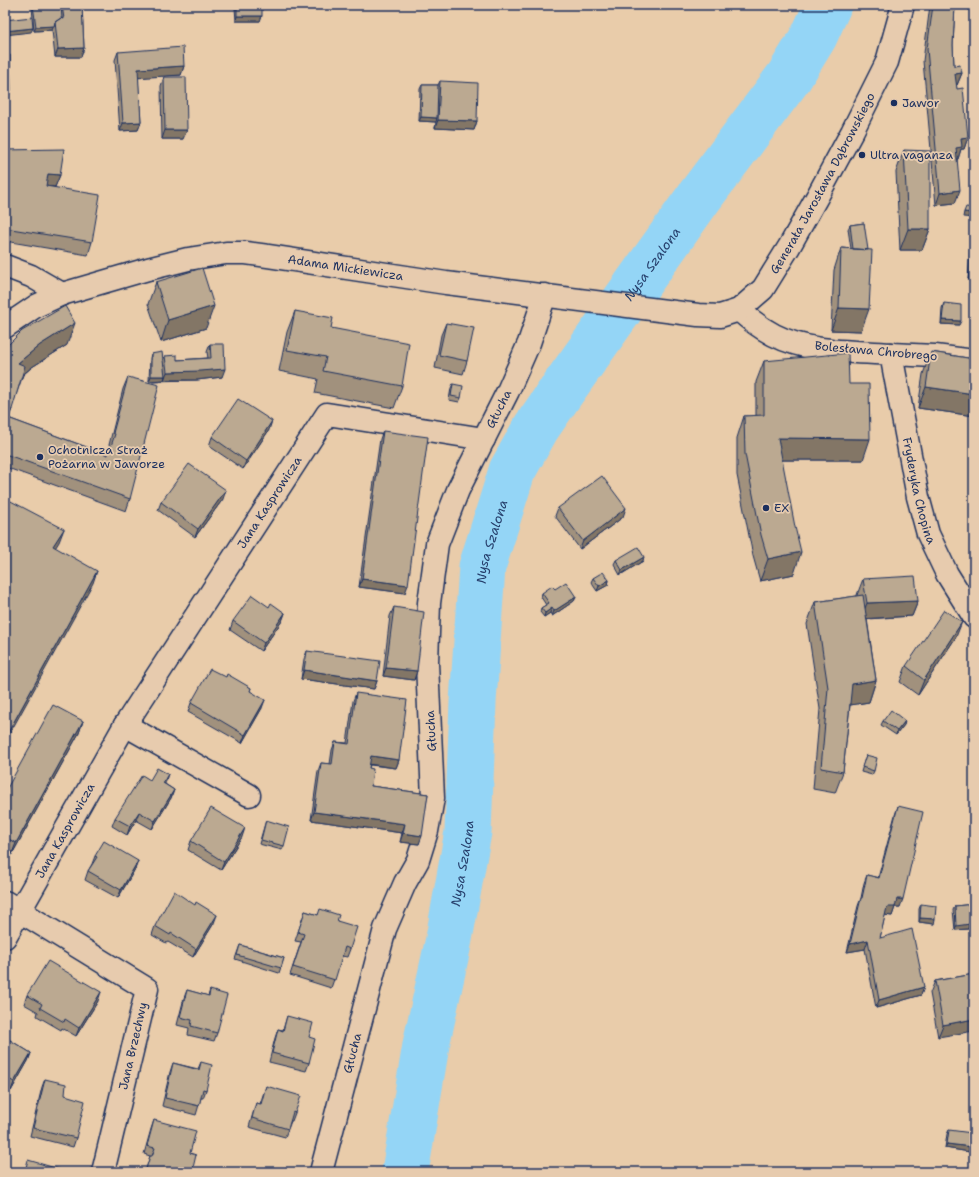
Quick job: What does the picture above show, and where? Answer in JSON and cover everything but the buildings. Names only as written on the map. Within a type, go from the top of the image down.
[{"type":"street","name":"Generała Jarosława Dąbrowskiego","points":[[698,315],[720,316],[739,310],[763,288],[792,240],[852,132],[887,62],[903,5]]},
{"type":"street","name":"Adama Mickiewicza","points":[[5,327],[36,306],[62,294],[188,259],[226,253],[246,253],[446,282],[698,315]]},
{"type":"street","points":[[5,266],[31,276],[62,294]]},
{"type":"street","name":"Głucha","points":[[321,1172],[384,929],[405,883],[418,860],[428,831],[433,798],[427,648],[429,603],[437,544],[458,490],[508,391],[529,343],[554,296]]},
{"type":"street","name":"Bolesława Chrobrego","points":[[739,310],[756,324],[775,336],[797,344],[825,349],[936,356],[974,361]]},
{"type":"street","name":"Fryderyka Chopina","points":[[892,354],[914,478],[928,534],[947,574],[974,617]]},
{"type":"street","name":"Jana Kasprowicza","points":[[5,937],[13,907],[125,725],[327,414],[484,439]]},
{"type":"street","points":[[125,725],[249,795]]},
{"type":"street","name":"Jana Brzechwy","points":[[13,907],[147,989],[103,1172]]},
{"type":"waterway","name":"Nysa Szalona","points":[[405,1172],[426,1045],[449,939],[468,832],[473,702],[482,567],[512,471],[536,428],[560,393],[700,196],[789,77],[814,36],[828,5]]},
{"type":"place","name":"Jawor","points":[[894,103]]},
{"type":"place","name":"Ultra vaganza","points":[[862,155]]},
{"type":"place","name":"Ochotnicza Straż Pożarna w Jaworze","points":[[40,457]]},
{"type":"place","name":"EX","points":[[766,508]]}]
